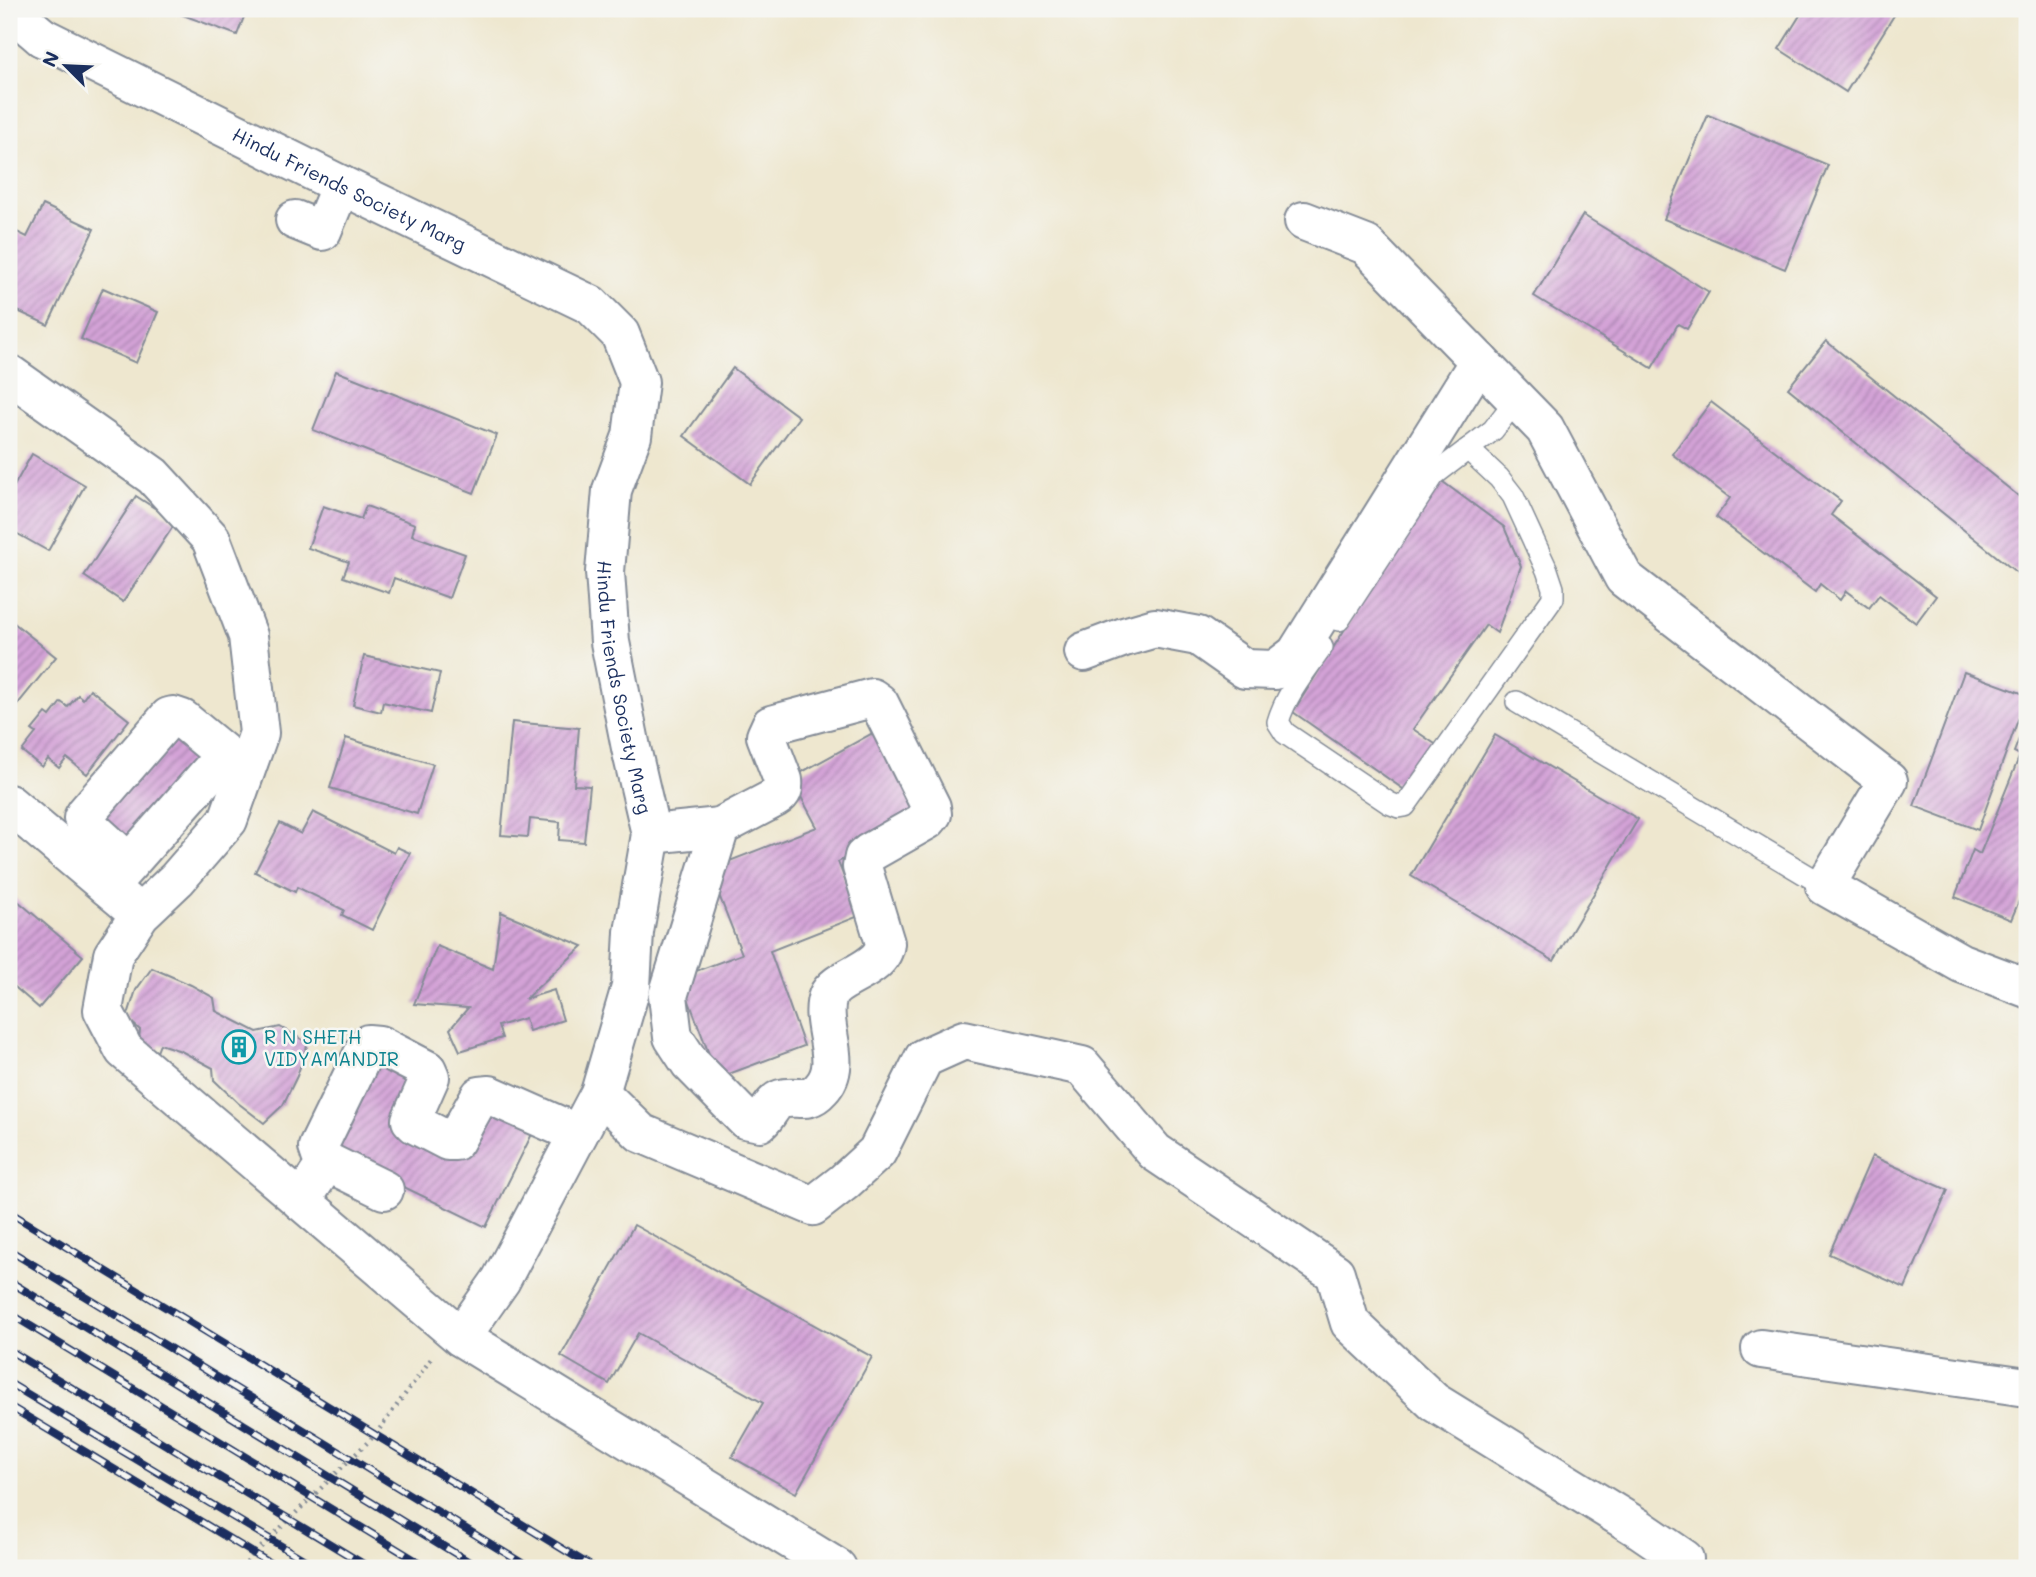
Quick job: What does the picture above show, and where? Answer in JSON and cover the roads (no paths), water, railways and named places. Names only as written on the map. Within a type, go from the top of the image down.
[{"type":"street","name":"Hindu Friends Society Marg","points":[[17,25],[591,305],[620,334],[639,382],[632,436],[612,489],[605,572],[610,642],[651,834],[634,932],[631,987],[600,1093],[501,1280],[461,1337]]},
{"type":"street","points":[[322,232],[341,185]]},
{"type":"street","points":[[1304,221],[1366,245],[1545,429],[1624,578],[1888,781],[1825,886],[1961,963],[2027,988]]},
{"type":"street","points":[[1084,652],[1155,628],[1198,636],[1245,669],[1275,670],[1296,654],[1479,361]]},
{"type":"street","points":[[9,374],[153,476],[211,539],[248,636],[259,733],[235,763],[118,875]]},
{"type":"street","points":[[651,834],[720,827],[781,794],[784,788],[783,780],[766,736],[771,725],[872,698],[880,703],[933,811],[927,820],[869,853],[862,861],[885,950],[877,960],[830,991],[825,1006],[831,1060],[830,1071],[822,1088],[809,1098],[781,1099],[760,1122],[745,1119],[690,1063],[673,1037],[668,996],[720,827]]},
{"type":"street","points":[[141,914],[84,822],[86,813],[169,717],[182,719],[235,763]]},
{"type":"street","points":[[235,763],[228,820],[177,879],[141,914],[113,954],[103,1010],[124,1050],[461,1337],[837,1568]]},
{"type":"street","points":[[9,804],[118,875]]},
{"type":"street","points":[[631,987],[668,996]]},
{"type":"street","points":[[600,1093],[641,1133],[813,1206],[877,1152],[924,1058],[964,1040],[1082,1066],[1155,1152],[1335,1273],[1350,1323],[1434,1402],[1684,1559]]},
{"type":"street","points":[[384,1190],[327,1162],[318,1147],[368,1044],[379,1045],[427,1070],[430,1077],[411,1120],[448,1141],[455,1141],[480,1096],[490,1095],[578,1134]]},
{"type":"street","points":[[301,1201],[327,1162]]},
{"type":"street","points":[[1761,1349],[2027,1387]]},
{"type":"lane","points":[[1468,449],[1514,496],[1548,570],[1553,598],[1405,806],[1399,807],[1285,733],[1278,722],[1281,710],[1434,475],[1468,449],[1493,430],[1516,400]]},
{"type":"lane","points":[[1517,702],[1825,886]]},
{"type":"railway","points":[[9,1212],[594,1568]]},
{"type":"railway","points":[[9,1250],[530,1568]]},
{"type":"railway","points":[[9,1281],[479,1568]]},
{"type":"railway","points":[[9,1313],[428,1568]]},
{"type":"railway","points":[[9,1350],[370,1568]]},
{"type":"railway","points":[[9,1383],[318,1568]]},
{"type":"railway","points":[[9,1406],[278,1568]]},
{"type":"place","name":"R N SHETH VIDYAMANDIR","points":[[239,1047]]}]
